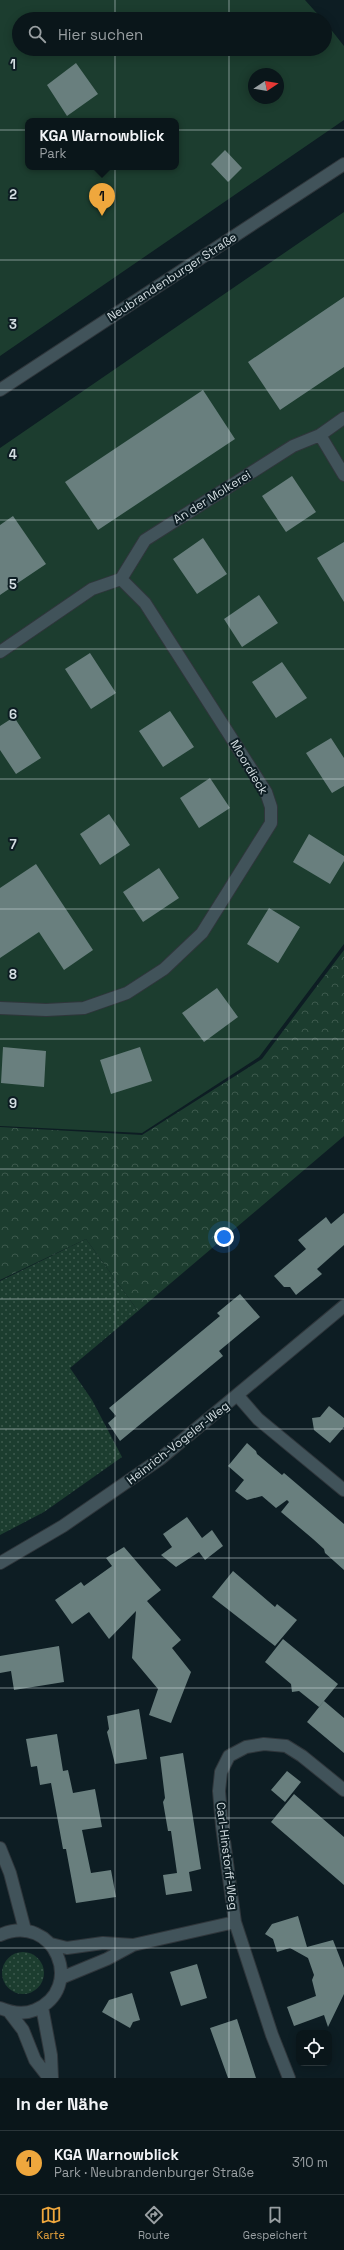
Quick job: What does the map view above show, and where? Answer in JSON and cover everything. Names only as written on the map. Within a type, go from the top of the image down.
[{"type":"street","name":"Neubrandenburger Straße","points":[[0,390],[344,164]]},
{"type":"street","name":"An der Molkerei","points":[[121,579],[145,540],[293,446],[320,435],[344,418]]},
{"type":"street","points":[[320,435],[344,475]]},
{"type":"street","points":[[0,652],[92,589],[121,579]]},
{"type":"street","name":"Moordieck","points":[[0,1008],[46,1010],[84,1008],[127,993],[164,969],[202,933],[271,823],[271,808],[266,792],[145,603],[121,579]]},
{"type":"street","name":"Heinrich-Vogeler-Weg","points":[[0,1563],[112,1494],[160,1459],[238,1396],[344,1306]]},
{"type":"street","points":[[238,1396],[258,1419],[344,1490]]},
{"type":"street","name":"Carl-Hinstorff-Weg","points":[[289,2078],[272,2035],[235,1922],[222,1826],[219,1791],[222,1772],[229,1756],[246,1747],[264,1744],[286,1746],[302,1756],[344,1790]]},
{"type":"street","points":[[0,1848],[10,1873],[25,1930]]},
{"type":"street","name":"Carl-Hinstorff-Weg","points":[[61,1978],[107,1959],[133,1945],[235,1922]]},
{"type":"street","points":[[0,1935],[10,1931],[25,1930],[44,1938],[51,1944],[60,1960],[61,1978],[58,1989],[51,1999],[42,2007],[27,2013],[5,2010]]},
{"type":"street","name":"Carl-Hinstorff-Weg","points":[[51,1944],[67,1948],[103,1943],[133,1945]]},
{"type":"street","points":[[42,2007],[51,2055],[52,2078]]},
{"type":"street","points":[[5,2010],[23,2030],[35,2060],[49,2078]]},
{"type":"green space","points":[[0,0],[305,0],[316,12],[12,12],[12,56],[332,56],[332,31],[344,46],[344,120],[0,356]]},
{"type":"green space","points":[[344,212],[344,944],[259,1057],[142,1133],[0,1126],[0,448]]},
{"type":"green space","points":[[344,950],[344,1136],[138,1311],[86,1239],[0,1280],[0,1127],[142,1135],[262,1059]]},
{"type":"green space","points":[[86,1239],[138,1311],[70,1368],[92,1400],[122,1457],[44,1512],[0,1535],[0,1281]]},
{"type":"green space","points":[[19,1952],[27,1952],[38,1958],[44,1969],[44,1977],[38,1988],[27,1994],[19,1994],[8,1988],[2,1977],[2,1969],[8,1958]]},
{"type":"building","points":[[76,63],[98,94],[67,116],[47,85]]},
{"type":"building","points":[[225,150],[242,168],[228,182],[211,164]]},
{"type":"building","points":[[344,297],[344,367],[280,410],[248,362]]},
{"type":"building","points":[[203,390],[235,439],[98,530],[65,482]]},
{"type":"building","points":[[292,476],[316,512],[286,532],[262,496]]},
{"type":"building","points":[[13,516],[46,564],[0,595],[0,525]]},
{"type":"building","points":[[203,538],[227,574],[197,594],[173,559]]},
{"type":"building","points":[[344,542],[344,602],[317,558]]},
{"type":"building","points":[[259,595],[278,623],[242,647],[224,619]]},
{"type":"building","points":[[90,653],[116,693],[91,709],[65,669]]},
{"type":"building","points":[[282,662],[307,698],[276,718],[252,682]]},
{"type":"building","points":[[170,711],[194,747],[163,767],[139,731]]},
{"type":"building","points":[[14,717],[41,758],[16,774],[0,750],[0,726]]},
{"type":"building","points":[[331,738],[344,758],[344,786],[332,793],[306,753]]},
{"type":"building","points":[[210,778],[230,808],[199,828],[180,798]]},
{"type":"building","points":[[109,814],[130,845],[100,865],[80,834]]},
{"type":"building","points":[[309,834],[344,856],[344,861],[330,884],[293,862]]},
{"type":"building","points":[[36,864],[93,950],[64,970],[39,932],[0,958],[0,888]]},
{"type":"building","points":[[159,868],[179,898],[143,922],[123,892]]},
{"type":"building","points":[[269,908],[300,927],[278,963],[247,944]]},
{"type":"building","points":[[217,988],[238,1017],[204,1042],[182,1013]]},
{"type":"building","points":[[3,1047],[46,1051],[44,1087],[1,1083]]},
{"type":"building","points":[[140,1047],[152,1081],[111,1094],[100,1060]]},
{"type":"building","points":[[344,1213],[344,1245],[317,1269],[322,1274],[296,1295],[290,1287],[284,1287],[274,1276],[306,1249],[298,1240],[326,1217],[331,1224]]},
{"type":"building","points":[[240,1294],[260,1317],[219,1351],[223,1356],[120,1441],[108,1423],[116,1416],[109,1408],[220,1316],[217,1313]]},
{"type":"building","points":[[329,1406],[344,1418],[344,1427],[330,1443],[314,1430],[312,1418],[320,1417]]},
{"type":"building","points":[[247,1443],[256,1451],[257,1454],[282,1475],[284,1473],[344,1524],[344,1570],[325,1553],[324,1549],[281,1512],[289,1502],[287,1500],[276,1508],[262,1496],[247,1500],[235,1491],[244,1480],[228,1466]]},
{"type":"building","points":[[187,1517],[202,1538],[212,1530],[223,1546],[205,1560],[199,1552],[176,1567],[161,1555],[172,1547],[163,1534]]},
{"type":"building","points":[[124,1547],[161,1590],[147,1601],[181,1640],[172,1648],[191,1672],[171,1723],[149,1715],[158,1689],[132,1658],[136,1611],[109,1639],[89,1612],[72,1624],[55,1600],[81,1582],[84,1586],[112,1566],[106,1558]]},
{"type":"building","points":[[233,1571],[275,1607],[277,1604],[297,1620],[275,1646],[212,1597]]},
{"type":"building","points":[[283,1639],[338,1684],[319,1707],[299,1691],[292,1692],[291,1684],[265,1662]]},
{"type":"building","points":[[59,1646],[64,1682],[14,1690],[11,1671],[0,1673],[0,1656]]},
{"type":"building","points":[[324,1701],[344,1718],[344,1753],[307,1722]]},
{"type":"building","points":[[139,1709],[147,1759],[115,1764],[107,1732],[109,1729],[107,1716]]},
{"type":"building","points":[[57,1734],[63,1771],[68,1770],[73,1793],[95,1789],[102,1827],[82,1830],[91,1873],[111,1870],[116,1897],[76,1903],[66,1849],[63,1849],[51,1783],[40,1785],[37,1766],[31,1767],[26,1739]]},
{"type":"building","points":[[183,1753],[201,1869],[189,1872],[192,1891],[166,1895],[163,1875],[177,1873],[171,1831],[168,1831],[163,1802],[165,1798],[160,1757]]},
{"type":"building","points":[[287,1771],[301,1782],[285,1802],[271,1790]]},
{"type":"building","points":[[294,1794],[344,1837],[344,1885],[271,1822]]},
{"type":"building","points":[[298,1916],[307,1947],[333,1940],[344,1968],[344,1994],[328,2027],[324,2015],[294,2026],[287,2007],[316,1996],[312,1980],[314,1975],[308,1958],[290,1948],[277,1952],[273,1939],[265,1934],[272,1924]]},
{"type":"building","points":[[197,1964],[207,1998],[181,2006],[170,1972]]},
{"type":"building","points":[[132,1993],[140,2020],[133,2022],[130,2028],[102,2012],[109,2000]]},
{"type":"building","points":[[237,2019],[256,2078],[228,2078],[210,2028]]},
{"type":"place","name":"KGA Warnowblick","points":[[102,216]]}]
